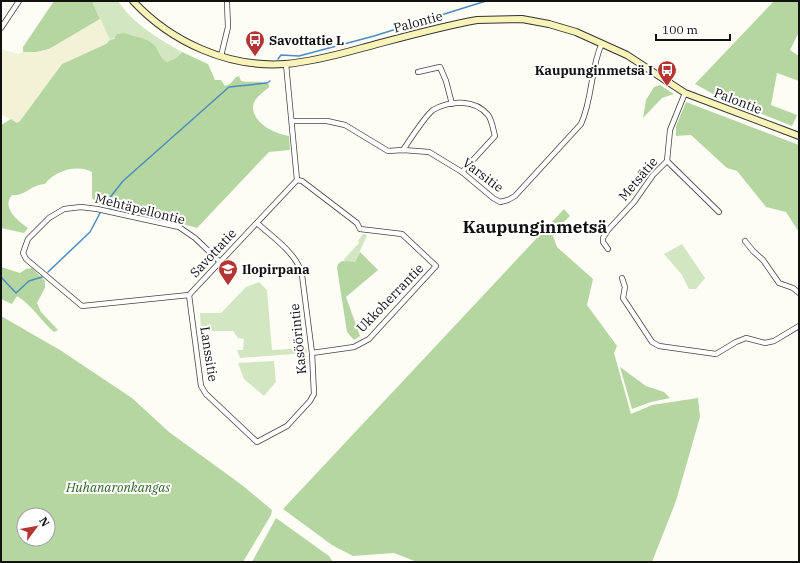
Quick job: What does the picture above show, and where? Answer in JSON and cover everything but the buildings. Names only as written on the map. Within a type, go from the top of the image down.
[{"type":"street","points":[[1,28],[17,1]]},
{"type":"street","name":"Palontie","points":[[133,1],[167,31],[189,44],[221,56],[255,62],[286,64],[335,55],[452,24],[500,18],[535,21],[570,30],[602,43],[627,55],[685,93],[799,136]]},
{"type":"street","points":[[221,56],[228,27],[227,1]]},
{"type":"street","name":"Varsitie","points":[[292,121],[327,121],[345,125],[388,151],[403,150],[429,152],[462,172],[496,200],[500,202],[508,200],[515,196],[581,124],[587,111],[595,66],[602,43]]},
{"type":"street","points":[[286,64],[297,180]]},
{"type":"street","points":[[418,72],[440,67],[446,80],[452,104]]},
{"type":"street","name":"Metsätie","points":[[608,249],[603,242],[605,234],[634,202],[653,175],[667,161],[670,130],[685,93]]},
{"type":"street","points":[[403,150],[432,110],[462,102],[478,106],[488,116],[495,136],[462,172]]},
{"type":"street","points":[[667,161],[719,212]]},
{"type":"street","name":"Savottatie","points":[[26,259],[82,306],[189,295],[297,180]]},
{"type":"street","name":"Ukkoherrantie","points":[[297,180],[302,181],[357,223],[360,229],[402,234],[436,266],[369,339],[354,347],[312,353]]},
{"type":"street","name":"Mehtäpellontie","points":[[26,259],[23,253],[28,239],[50,218],[64,209],[81,207],[97,209],[179,227],[195,238],[220,261]]},
{"type":"street","name":"Kasöörintie","points":[[257,223],[289,252],[301,269],[312,353],[314,394],[310,401],[287,426],[257,442]]},
{"type":"street","points":[[745,240],[753,251],[763,260],[779,283],[799,293]]},
{"type":"street","points":[[622,278],[625,287],[623,298],[652,342],[659,346],[716,354],[746,338],[765,343],[774,341],[799,326]]},
{"type":"street","name":"Lanssitie","points":[[189,295],[201,386],[206,394],[257,442]]},
{"type":"green space","points":[[54,1],[92,1],[100,19],[49,49],[36,52],[23,52],[23,47]]},
{"type":"green space","points":[[92,1],[118,1],[139,24],[182,52],[176,58],[167,62],[163,60],[160,53],[152,44],[143,39],[125,33],[110,40]]},
{"type":"green space","points":[[774,1],[799,1],[799,32],[790,50],[799,56],[799,81],[777,73],[771,105],[797,115],[792,126],[715,95],[695,84]]},
{"type":"green space","points":[[100,19],[110,40],[106,44],[62,64],[17,123],[1,114],[1,49],[18,54],[49,49]]},
{"type":"green space","points":[[125,33],[150,42],[155,46],[163,59],[167,62],[176,58],[182,52],[208,64],[215,80],[221,80],[225,86],[230,84],[236,77],[239,76],[241,81],[262,82],[269,84],[269,87],[255,100],[253,106],[254,112],[256,118],[265,127],[277,133],[289,136],[290,150],[269,152],[197,228],[159,217],[109,209],[107,206],[97,204],[92,198],[92,172],[73,169],[60,172],[49,179],[45,184],[36,186],[20,194],[12,195],[8,205],[12,214],[28,228],[24,233],[1,228],[1,125],[11,119],[17,123],[20,121],[62,64],[106,44],[110,40],[114,39],[117,34]]},
{"type":"green space","points":[[660,85],[674,94],[662,98],[643,118],[646,100],[654,87]]},
{"type":"green space","points":[[686,102],[799,145],[799,232],[786,212],[766,207],[737,171],[727,168],[691,135],[676,136],[676,126]]},
{"type":"green space","points":[[564,209],[570,216],[552,233],[557,247],[593,279],[587,305],[617,346],[614,353],[631,414],[652,405],[698,398],[700,417],[676,501],[652,562],[417,562],[394,553],[353,556],[332,545],[283,509]]},
{"type":"green space","points":[[363,234],[367,235],[355,262],[345,262],[344,259],[359,243],[358,241]]},
{"type":"green space","points":[[682,244],[705,278],[696,289],[689,289],[682,275],[664,254]]},
{"type":"green space","points":[[360,252],[378,270],[346,297],[360,336],[354,340],[347,332],[337,268],[338,264],[342,261],[355,262]]},
{"type":"green space","points":[[1,267],[20,273],[26,269],[32,268],[45,281],[45,288],[37,303],[41,312],[58,330],[54,332],[27,304],[17,296],[12,304],[1,299]]},
{"type":"green space","points":[[259,282],[267,290],[272,350],[306,348],[307,353],[240,358],[237,350],[243,350],[244,339],[238,338],[233,331],[201,331],[200,313],[221,313],[246,287]]},
{"type":"green space","name":"Huhanaronkangas","points":[[1,316],[60,350],[132,398],[169,432],[242,485],[272,510],[271,515],[243,562],[1,562]]},
{"type":"green space","points":[[274,361],[276,382],[264,396],[244,379],[238,363]]},
{"type":"green space","points":[[620,367],[646,386],[664,392],[670,398],[651,402],[632,409]]},
{"type":"green space","points":[[276,518],[329,556],[333,562],[252,562]]},
{"type":"waterway","points":[[278,59],[281,55],[299,56],[374,36],[486,1]]},
{"type":"waterway","points":[[104,205],[123,181],[229,87],[267,83],[270,81]]},
{"type":"waterway","points":[[48,272],[90,232],[100,213]]},
{"type":"waterway","points":[[1,277],[16,293],[29,281],[42,277]]},
{"type":"place","name":"Savottatie L","points":[[255,57]]},
{"type":"place","name":"Kaupunginmetsä I","points":[[667,87]]},
{"type":"place","name":"Ilopirpana","points":[[228,286]]},
{"type":"district","name":"Kaupunginmetsä","points":[[535,227]]}]
